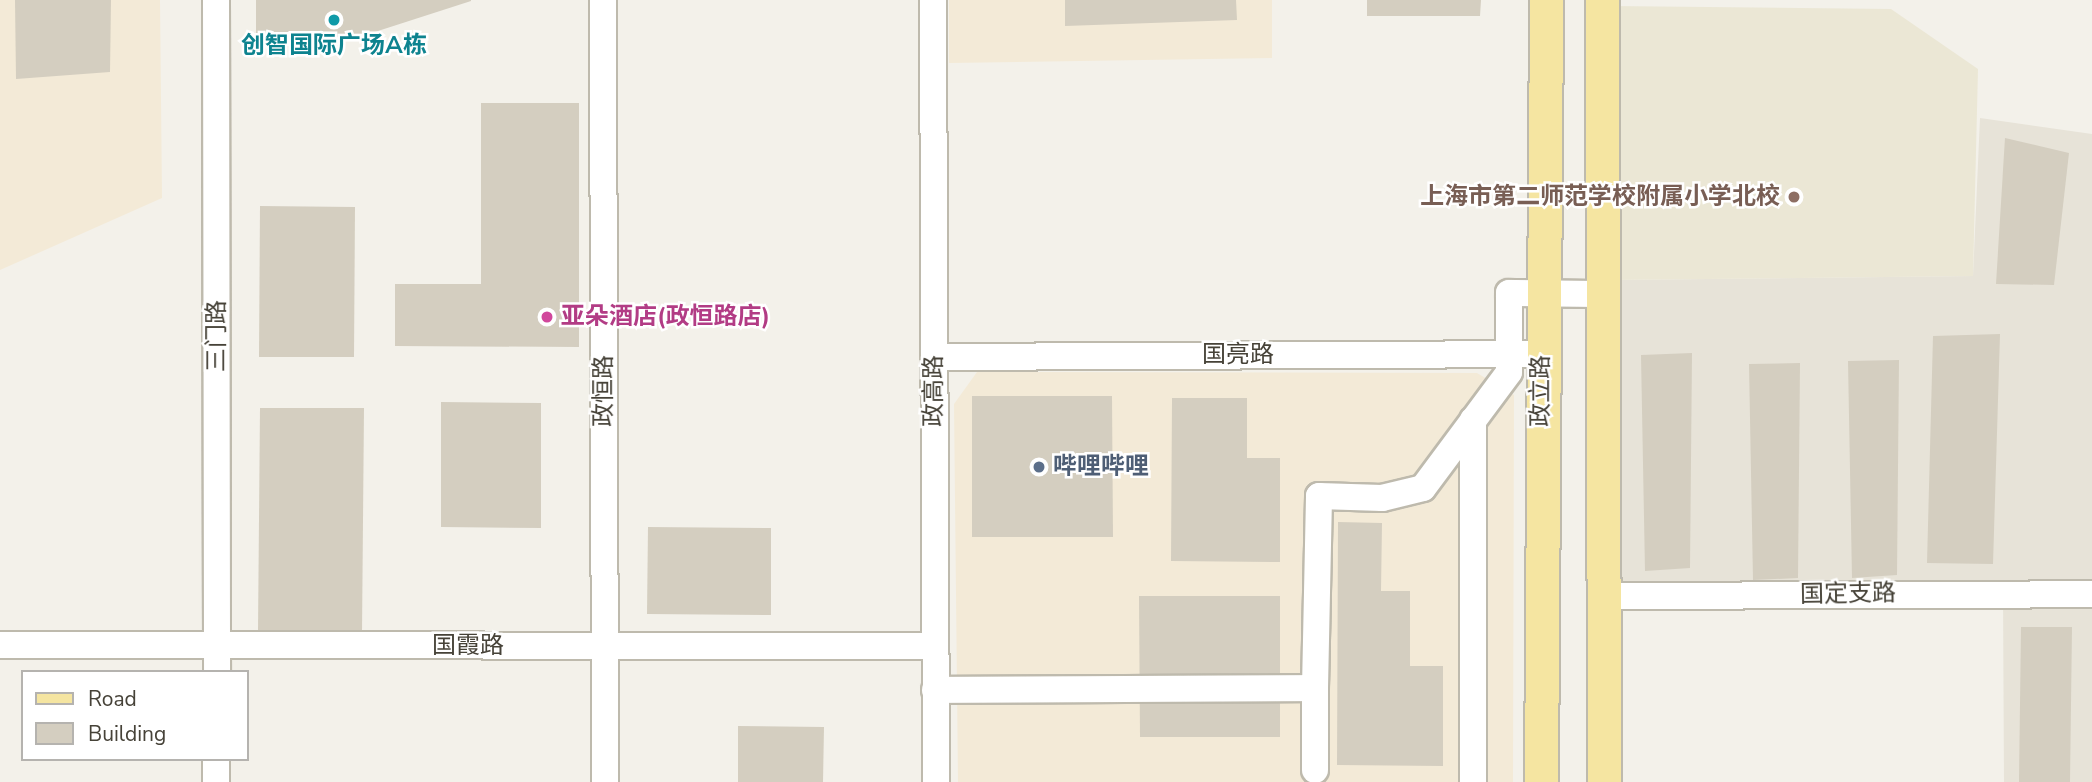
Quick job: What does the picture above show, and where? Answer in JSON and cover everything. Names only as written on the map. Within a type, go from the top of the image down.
[{"type":"main road","name":"政立路","points":[[1541,782],[1541,354],[1546,0]]},
{"type":"main road","points":[[1602,0],[1604,782]]},
{"type":"street","name":"三门路","points":[[216,0],[217,670]]},
{"type":"street","name":"政恒路","points":[[603,0],[606,782]]},
{"type":"street","name":"政高路","points":[[933,0],[936,782]]},
{"type":"street","points":[[1315,770],[1319,496],[1382,498],[1423,488],[1509,372],[1509,293],[1604,294]]},
{"type":"street","name":"国亮路","points":[[934,357],[1541,354]]},
{"type":"street","points":[[1473,420],[1473,782]]},
{"type":"street","name":"国定支路","points":[[1603,596],[2092,594]]},
{"type":"street","name":"国霞路","points":[[0,645],[936,646]]},
{"type":"street","points":[[936,690],[1315,688]]},
{"type":"street","points":[[216,761],[216,782]]},
{"type":"shaded area","points":[[0,0],[160,0],[162,198],[0,270]]},
{"type":"shaded area","points":[[949,0],[1272,0],[1272,58],[949,63]]},
{"type":"shaded area","name":"上海市第二师范学校附属小学北校","points":[[1611,6],[1891,9],[1978,69],[1973,276],[1611,280]]},
{"type":"shaded area","points":[[1980,118],[2092,134],[2092,782],[2004,782],[2003,592],[1611,590],[1611,280],[1973,276]]},
{"type":"shaded area","points":[[977,372],[1477,373],[1514,395],[1513,782],[958,782],[954,404]]},
{"type":"building","points":[[15,0],[111,0],[110,72],[16,79]]},
{"type":"building","name":"创智国际广场A栋","points":[[256,0],[471,1],[350,40],[256,40]]},
{"type":"building","points":[[1065,0],[1236,0],[1237,20],[1065,26]]},
{"type":"building","points":[[1367,0],[1481,0],[1480,16],[1367,16]]},
{"type":"building","points":[[481,103],[579,103],[579,347],[395,346],[395,284],[481,284]]},
{"type":"building","points":[[2005,138],[2069,153],[2054,285],[1996,284]]},
{"type":"building","points":[[260,206],[355,207],[354,357],[259,357]]},
{"type":"building","points":[[2000,334],[1993,564],[1927,563],[1933,336]]},
{"type":"building","points":[[1692,353],[1690,568],[1645,571],[1641,355]]},
{"type":"building","points":[[1899,360],[1897,575],[1852,578],[1848,361]]},
{"type":"building","points":[[1800,363],[1798,578],[1753,580],[1749,364]]},
{"type":"building","points":[[972,396],[1112,396],[1113,537],[972,537]]},
{"type":"building","points":[[1172,398],[1247,398],[1247,458],[1280,458],[1280,562],[1171,561]]},
{"type":"building","points":[[441,402],[541,403],[541,528],[441,527]]},
{"type":"building","points":[[260,408],[364,408],[362,632],[258,631]]},
{"type":"building","points":[[1338,522],[1382,523],[1381,591],[1410,591],[1410,666],[1443,666],[1443,766],[1337,765]]},
{"type":"building","points":[[648,527],[771,528],[771,615],[647,614]]},
{"type":"building","points":[[1139,596],[1280,596],[1280,737],[1140,737]]},
{"type":"building","points":[[2021,627],[2072,627],[2070,782],[2019,782]]},
{"type":"building","points":[[738,726],[824,727],[823,782],[738,782]]},
{"type":"place","name":"创智国际广场A栋","points":[[334,20]]},
{"type":"place","name":"上海市第二师范学校附属小学北校","points":[[1794,197]]},
{"type":"place","name":"亚朵酒店(政恒路店)","points":[[547,317]]},
{"type":"place","name":"哔哩哔哩","points":[[1039,467]]}]
